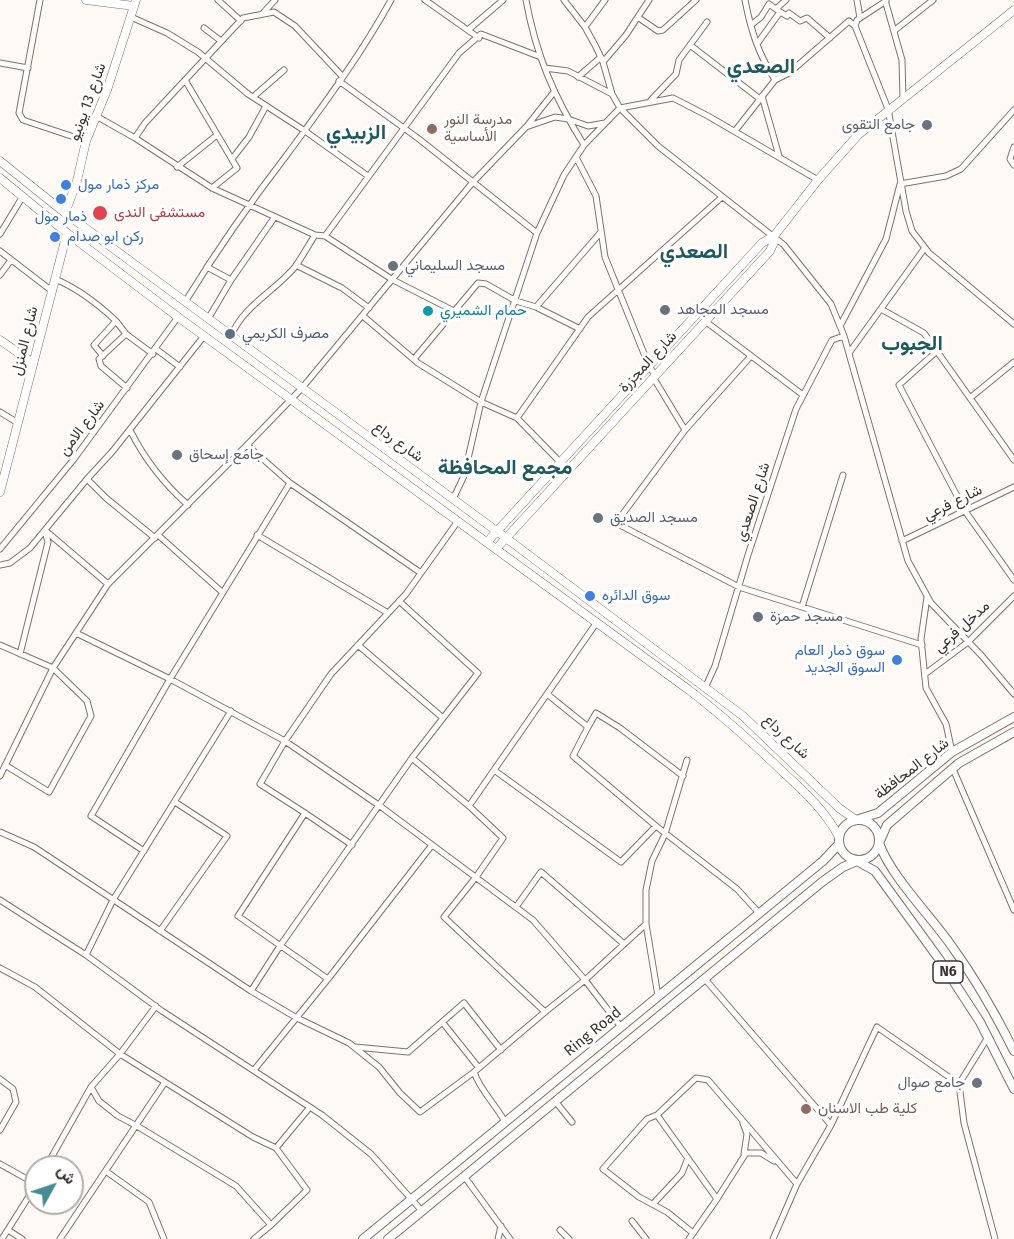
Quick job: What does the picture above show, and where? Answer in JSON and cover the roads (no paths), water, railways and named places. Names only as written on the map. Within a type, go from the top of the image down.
[{"type":"main road","points":[[86,0],[135,3]]},
{"type":"main road","name":"شارع 13 يونيو","points":[[65,213],[86,141],[107,90],[135,3]]},
{"type":"main road","points":[[774,236],[818,180],[858,135],[1014,10]]},
{"type":"main road","name":"شارع رداع","points":[[0,161],[65,213],[497,531],[743,716],[839,808],[856,820]]},
{"type":"main road","name":"شارع رداع","points":[[0,178],[178,317],[690,690],[736,727],[805,793],[832,823],[839,840]]},
{"type":"main road","name":"شارع المنزل","points":[[0,492],[67,232]]},
{"type":"main road","name":"شارع المجزرة","points":[[496,549],[770,251],[774,236]]},
{"type":"main road","name":"شارع المجزرة","points":[[487,542],[762,243],[774,236]]},
{"type":"main road","points":[[0,340],[33,363]]},
{"type":"main road","name":"شارع المحافظة","points":[[856,820],[878,813],[952,752],[1014,717]]},
{"type":"main road","points":[[994,729],[1000,740]]},
{"type":"main road","name":"شارع المحافظة","points":[[879,843],[887,825],[953,769],[1014,732]]},
{"type":"main road","points":[[856,820],[863,820],[874,826],[879,837],[874,854],[863,861],[857,861],[845,855],[839,840],[845,825],[856,820]]},
{"type":"main road","name":"Ring Road","points":[[363,1239],[823,861],[839,840]]},
{"type":"main road","name":"N6","points":[[879,843],[887,861],[954,948],[1014,1050]]},
{"type":"main road","name":"Ring Road","points":[[388,1239],[822,882],[843,867],[857,861]]},
{"type":"main road","name":"N6","points":[[857,861],[875,871],[939,959],[988,1037],[1014,1089]]},
{"type":"main road","points":[[915,926],[928,914]]},
{"type":"main road","points":[[542,1092],[553,1103]]},
{"type":"street","points":[[40,0],[19,113],[23,120],[86,141]]},
{"type":"street","points":[[218,0],[241,21]]},
{"type":"street","points":[[261,15],[275,0]]},
{"type":"street","points":[[185,302],[249,205],[305,131],[341,78],[390,0]]},
{"type":"street","points":[[425,0],[479,38]]},
{"type":"street","points":[[468,30],[503,0]]},
{"type":"street","points":[[526,0],[538,56],[567,119],[584,145]]},
{"type":"street","points":[[564,0],[585,27],[602,59],[612,94],[620,108],[658,146],[774,236],[793,255],[831,304],[844,336],[908,561],[931,603],[1014,694]]},
{"type":"street","points":[[585,27],[605,0]]},
{"type":"street","points":[[578,77],[602,59],[639,18],[649,0]]},
{"type":"street","points":[[639,18],[658,31],[663,30],[696,0]]},
{"type":"street","points":[[745,0],[746,11],[760,55],[774,80]]},
{"type":"street","points":[[757,44],[786,0]]},
{"type":"street","points":[[857,0],[860,18]]},
{"type":"street","points":[[855,26],[860,18],[885,0],[902,60],[903,98]]},
{"type":"street","points":[[895,30],[933,0]]},
{"type":"street","points":[[751,25],[761,17],[769,4],[787,16],[789,13],[800,21],[807,18],[830,38]]},
{"type":"street","points":[[135,138],[184,80],[243,18],[274,12],[295,26],[341,78],[537,233]]},
{"type":"street","points":[[131,17],[167,33],[205,58],[253,98],[305,131],[368,176]]},
{"type":"street","points":[[735,131],[774,80],[789,73],[849,21],[855,26],[888,109],[900,184],[912,231],[924,249],[1014,324]]},
{"type":"street","points":[[651,101],[676,74],[679,60],[707,22]]},
{"type":"street","points":[[204,28],[221,41]]},
{"type":"street","points":[[325,236],[459,52],[479,38],[481,34],[538,56]]},
{"type":"street","points":[[690,45],[761,97],[779,156]]},
{"type":"street","points":[[0,63],[27,68]]},
{"type":"street","points":[[545,68],[568,71],[612,94]]},
{"type":"street","points":[[253,98],[284,70]]},
{"type":"street","points":[[184,80],[237,168],[213,188]]},
{"type":"street","points":[[0,776],[53,668],[108,584],[302,388],[473,182],[526,127],[554,92]]},
{"type":"street","points":[[453,499],[464,476],[481,402],[537,233],[564,175],[584,145],[620,108],[673,98],[818,180]]},
{"type":"street","points":[[231,159],[249,137],[266,106]]},
{"type":"street","points":[[900,184],[946,176],[961,169],[1014,110]]},
{"type":"street","points":[[96,116],[213,188],[274,218],[315,235],[325,236],[393,280],[454,311]]},
{"type":"street","points":[[526,127],[555,117],[588,126],[605,123]]},
{"type":"street","points":[[177,166],[217,135]]},
{"type":"street","points":[[1014,147],[1010,159],[1014,165]]},
{"type":"street","points":[[576,157],[596,196],[605,257],[649,366],[685,430]]},
{"type":"street","points":[[840,326],[886,239],[900,184]]},
{"type":"street","points":[[0,234],[22,196]]},
{"type":"street","points":[[518,418],[588,317],[722,197]]},
{"type":"street","points":[[208,319],[231,280],[274,218]]},
{"type":"street","points":[[536,308],[601,232]]},
{"type":"street","points":[[231,336],[235,326],[250,309],[296,265],[315,235]]},
{"type":"street","points":[[849,353],[924,249]]},
{"type":"street","points":[[0,251],[52,291]]},
{"type":"street","points":[[0,275],[11,260]]},
{"type":"street","points":[[296,265],[337,285],[369,308]]},
{"type":"street","points":[[207,267],[231,280]]},
{"type":"street","points":[[55,279],[76,288],[116,321],[126,334],[180,367]]},
{"type":"street","points":[[414,359],[478,283],[486,284],[516,301],[580,328]]},
{"type":"street","points":[[881,309],[924,333],[1014,460]]},
{"type":"street","points":[[363,316],[414,359],[481,402],[518,418],[560,462]]},
{"type":"street","name":"شارع الامن","points":[[0,549],[74,459],[178,317]]},
{"type":"street","points":[[103,356],[94,345],[116,321]]},
{"type":"street","points":[[705,321],[803,395]]},
{"type":"street","points":[[126,334],[99,359],[101,366],[128,388]]},
{"type":"street","points":[[0,565],[10,563],[30,548],[112,452],[204,336]]},
{"type":"street","name":"شارع الصعدي","points":[[705,688],[715,666],[796,409],[832,340],[844,336]]},
{"type":"street","points":[[937,351],[899,385],[965,511],[1014,580]]},
{"type":"street","points":[[751,356],[685,430],[616,523],[739,587],[922,645]]},
{"type":"street","points":[[970,398],[1014,362]]},
{"type":"street","points":[[0,412],[18,423]]},
{"type":"street","points":[[130,430],[140,449],[160,476],[188,505]]},
{"type":"street","points":[[247,445],[290,483],[420,573]]},
{"type":"street","points":[[0,454],[9,457]]},
{"type":"street","points":[[802,607],[843,475]]},
{"type":"street","points":[[87,479],[106,498],[222,592]]},
{"type":"street","points":[[144,851],[92,816],[170,679],[290,483]]},
{"type":"street","name":"شارع فرعي","points":[[902,541],[1014,487]]},
{"type":"street","points":[[352,845],[260,784],[285,741],[331,674],[399,601],[458,521]]},
{"type":"street","points":[[45,531],[108,584]]},
{"type":"street","points":[[20,654],[48,542],[45,531]]},
{"type":"street","points":[[257,535],[388,613]]},
{"type":"street","name":"مدخل فرعي","points":[[925,674],[968,642],[1014,596]]},
{"type":"street","points":[[927,597],[922,645],[926,688],[946,724],[952,752]]},
{"type":"street","points":[[251,991],[412,758],[477,673],[399,601]]},
{"type":"street","points":[[469,806],[597,622]]},
{"type":"street","points":[[76,633],[170,679],[285,741],[380,806],[533,920],[585,980],[621,1027]]},
{"type":"street","points":[[0,645],[53,668],[87,701],[91,716],[49,792],[5,765]]},
{"type":"street","points":[[358,645],[443,718]]},
{"type":"street","points":[[547,694],[588,727]]},
{"type":"street","points":[[86,955],[113,900],[231,711]]},
{"type":"street","points":[[683,776],[620,728],[596,713],[573,756],[665,834],[737,889],[759,914]]},
{"type":"street","points":[[412,758],[503,838],[444,918],[545,1012]]},
{"type":"street","points":[[658,996],[646,924],[646,890],[652,861],[665,834],[687,760]]},
{"type":"street","points":[[953,769],[1014,910]]},
{"type":"street","points":[[494,770],[621,862],[656,826]]},
{"type":"street","points":[[160,931],[227,836],[176,802]]},
{"type":"street","points":[[304,813],[238,916],[328,979]]},
{"type":"street","points":[[0,832],[34,847],[251,991],[354,1047],[379,1067],[400,1093],[420,1112],[501,1050],[585,980],[646,924]]},
{"type":"street","points":[[254,1070],[432,845]]},
{"type":"street","points":[[516,907],[541,872],[624,944]]},
{"type":"street","points":[[0,900],[86,955],[156,1006],[310,1107],[371,1154],[422,1211]]},
{"type":"street","points":[[0,968],[35,987],[120,1054],[253,1137],[276,1148],[307,1190],[254,1239]]},
{"type":"street","points":[[704,978],[831,1125]]},
{"type":"street","points":[[354,1047],[408,1052],[465,1003],[501,1050]]},
{"type":"street","points":[[53,1155],[91,1087],[120,1054],[156,1006]]},
{"type":"street","points":[[442,1023],[476,1070],[477,1081],[505,1122]]},
{"type":"street","points":[[773,1239],[797,1184],[831,1125],[877,1027],[958,1084]]},
{"type":"street","points":[[988,1037],[958,1084],[964,1122],[995,1239]]},
{"type":"street","points":[[693,1233],[667,1212],[639,1197],[603,1169],[646,1119],[657,1115],[696,1078],[708,1080],[797,1184]]},
{"type":"street","points":[[0,1079],[13,1089],[16,1102],[0,1130]]},
{"type":"street","points":[[60,1239],[165,1082]]},
{"type":"street","points":[[91,1087],[99,1101],[118,1116],[236,1186],[271,1225]]},
{"type":"street","points":[[553,1103],[572,1122]]},
{"type":"street","points":[[276,1148],[310,1107]]},
{"type":"street","points":[[657,1115],[717,1199]]},
{"type":"street","points":[[741,1119],[747,1134],[746,1149],[742,1160]]},
{"type":"street","points":[[689,1239],[746,1153],[761,1153],[780,1164]]},
{"type":"street","points":[[653,1204],[682,1173],[688,1158]]},
{"type":"street","points":[[0,1164],[24,1177]]},
{"type":"street","points":[[106,1172],[149,1202],[164,1239]]},
{"type":"street","points":[[464,1176],[510,1239]]},
{"type":"street","points":[[2,1239],[24,1204]]},
{"type":"street","points":[[632,1221],[646,1239]]},
{"type":"street","points":[[498,1239],[501,1226]]},
{"type":"street","points":[[8,1230],[22,1239]]},
{"type":"street","points":[[560,1230],[569,1239]]},
{"type":"place","name":"جامع التقوى","points":[[927,125]]},
{"type":"place","name":"مدرسة النور الأساسية","points":[[432,129]]},
{"type":"place","name":"مركز ذمار مول","points":[[66,185]]},
{"type":"place","name":"ذمار مول","points":[[61,199]]},
{"type":"place","name":"مستشفى الندى","points":[[100,213]]},
{"type":"place","name":"ركن ابو صدام","points":[[55,237]]},
{"type":"place","name":"مسجد السليماني","points":[[393,266]]},
{"type":"place","name":"مسجد المجاهد","points":[[665,310]]},
{"type":"place","name":"حمام الشميري","points":[[428,311]]},
{"type":"place","name":"مصرف الكريمي","points":[[230,334]]},
{"type":"place","name":"جامع إسحاق","points":[[177,455]]},
{"type":"place","name":"مسجد الصديق","points":[[598,518]]},
{"type":"place","name":"سوق الدائره","points":[[590,596]]},
{"type":"place","name":"مسجد حمزة","points":[[758,617]]},
{"type":"place","name":"سوق ذمار العام السوق الجديد","points":[[897,660]]},
{"type":"place","name":"جامع صوال","points":[[977,1083]]},
{"type":"place","name":"كلية طب الاسنان","points":[[806,1109]]},
{"type":"district","name":"الصعدي","points":[[761,67]]},
{"type":"district","name":"الزبيدي","points":[[356,133]]},
{"type":"district","name":"الصعدي","points":[[694,252]]},
{"type":"district","name":"الجبوب","points":[[912,344]]},
{"type":"district","name":"مجمع المحافظة","points":[[505,468]]}]
